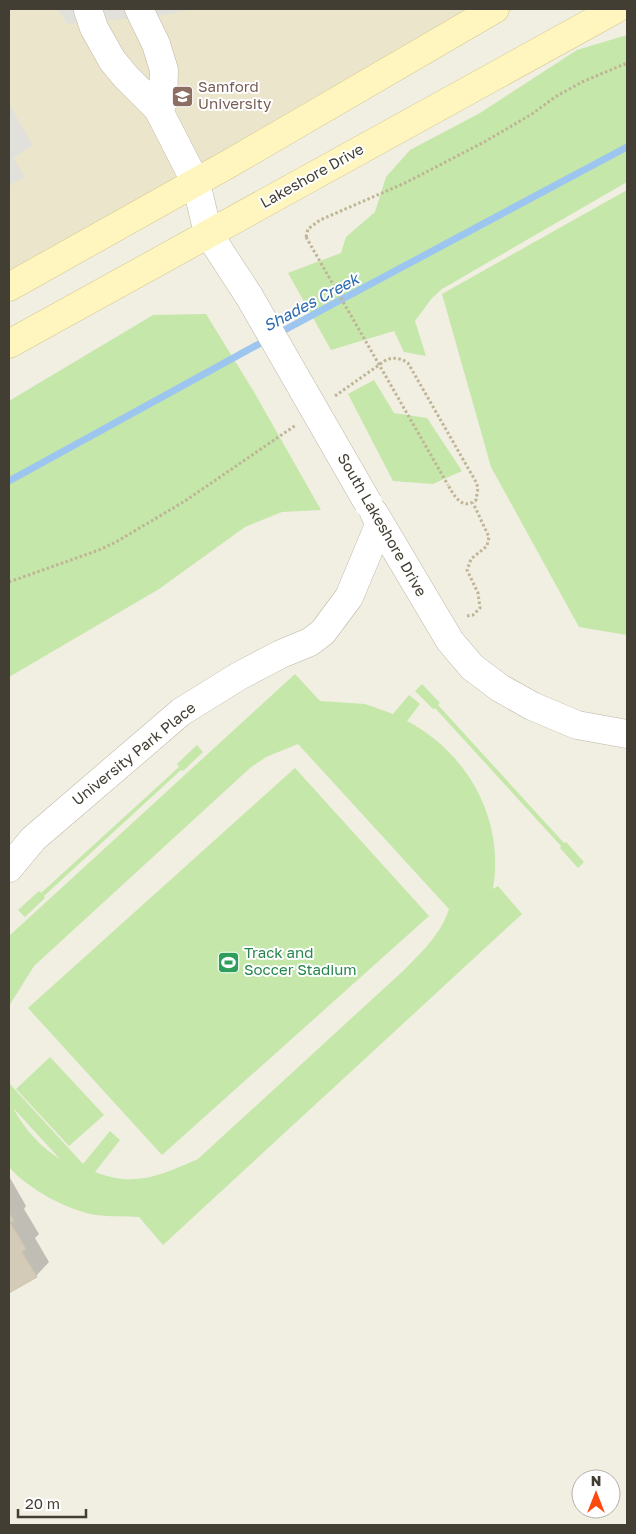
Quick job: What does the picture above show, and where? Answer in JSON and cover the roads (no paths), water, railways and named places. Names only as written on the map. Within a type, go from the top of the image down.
[{"type":"main road","points":[[9,287],[196,183],[495,9]]},
{"type":"main road","name":"Lakeshore Drive","points":[[9,344],[616,9]]},
{"type":"street","name":"South Lakeshore Drive","points":[[88,9],[94,28],[112,60],[158,109],[196,183],[208,233],[249,296],[450,641],[472,667],[500,688],[532,706],[578,725],[627,734]]},
{"type":"street","points":[[139,9],[156,44],[164,70],[162,102],[158,109]]},
{"type":"street","name":"University Park Place","points":[[9,868],[33,839],[181,712],[239,676],[281,654],[310,642],[323,632],[349,597],[374,513]]},
{"type":"waterway","name":"Shades Creek","points":[[277,334],[627,147]]},
{"type":"waterway","name":"Shades Creek","points":[[9,481],[268,339]]},
{"type":"place","name":"Samford University","points":[[182,96]]},
{"type":"place","name":"Track and Soccer Stadium","points":[[228,962]]}]
